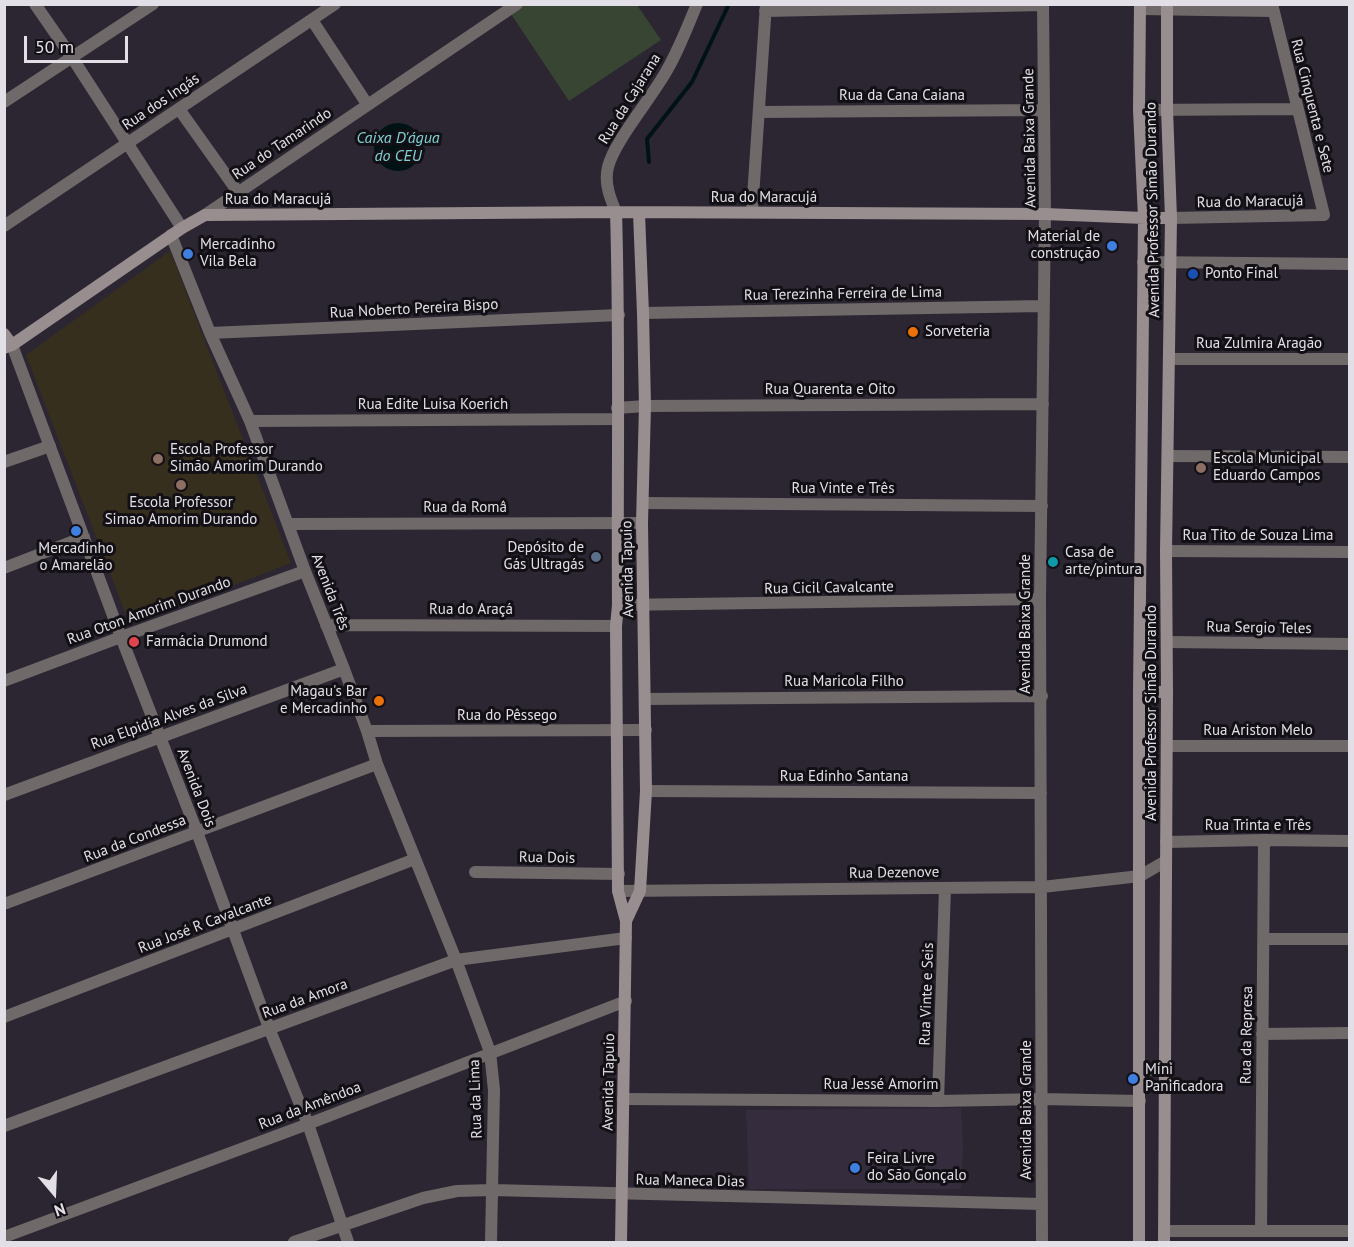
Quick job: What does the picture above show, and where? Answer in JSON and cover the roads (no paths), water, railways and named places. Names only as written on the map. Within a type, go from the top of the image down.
[{"type":"street","points":[[35,4],[73,58],[182,228]]},
{"type":"street","points":[[4,102],[153,4]]},
{"type":"street","name":"Rua dos Ingás","points":[[4,226],[334,4]]},
{"type":"street","name":"Rua do Tamarindo","points":[[8,347],[518,4]]},
{"type":"street","name":"Rua da Cajarana","points":[[616,212],[608,190],[609,164],[623,138],[662,80],[697,4]]},
{"type":"street","points":[[752,212],[766,8],[1043,5]]},
{"type":"street","name":"Avenida Baixa Grande","points":[[1042,1242],[1040,599],[1045,214],[1043,5]]},
{"type":"street","points":[[1140,7],[1273,8]]},
{"type":"street","name":"Avenida Professor Simão Durando","points":[[1139,1242],[1139,692],[1144,218],[1139,111],[1140,7]]},
{"type":"street","name":"Avenida Professor Simão Durando","points":[[1164,1237],[1166,551],[1171,218],[1167,109],[1167,7]]},
{"type":"street","name":"Rua Cinquenta e Sete","points":[[1273,8],[1324,215]]},
{"type":"street","points":[[312,20],[367,104]]},
{"type":"street","points":[[179,109],[238,192]]},
{"type":"street","points":[[1139,111],[1298,109]]},
{"type":"street","name":"Rua da Cana Caiana","points":[[759,112],[1044,110]]},
{"type":"street","name":"Rua do Maracujá","points":[[205,215],[616,212],[1045,214],[1144,218],[1324,215]]},
{"type":"street","name":"Avenida Tapuio","points":[[616,212],[619,315],[616,626],[618,891],[626,921],[621,1242]]},
{"type":"street","name":"Avenida Tapuio","points":[[626,921],[640,891],[646,791],[642,523],[645,406],[639,213]]},
{"type":"street","name":"Avenida Três","points":[[171,236],[210,333],[250,421],[289,524],[304,571],[367,731],[376,764],[456,960]]},
{"type":"street","points":[[1143,262],[1350,264]]},
{"type":"street","name":"Rua Terezinha Ferreira de Lima","points":[[643,313],[1043,306]]},
{"type":"street","name":"Rua Noberto Pereira Bispo","points":[[210,333],[619,315]]},
{"type":"street","points":[[4,334],[8,347]]},
{"type":"street","name":"Avenida Dois","points":[[8,347],[50,446],[269,1028],[308,1124],[348,1242]]},
{"type":"street","name":"Rua Zulmira Aragão","points":[[1169,359],[1350,359]]},
{"type":"street","name":"Rua Quarenta e Oito","points":[[617,413],[645,406],[1043,404]]},
{"type":"street","name":"Rua Edite Luisa Koerich","points":[[250,421],[617,413]]},
{"type":"street","points":[[4,462],[50,446]]},
{"type":"street","points":[[1168,456],[1350,456]]},
{"type":"street","name":"Rua Vinte e Três","points":[[644,503],[1042,506]]},
{"type":"street","name":"Rua da Româ","points":[[289,524],[642,523]]},
{"type":"street","points":[[4,568],[84,537]]},
{"type":"street","name":"Rua Tito de Souza Lima","points":[[1166,551],[1350,552]]},
{"type":"street","name":"Rua Oton Amorim Durando","points":[[4,681],[304,571]]},
{"type":"street","name":"Rua Cicil Cavalcante","points":[[618,605],[1040,599]]},
{"type":"street","name":"Rua do Araçá","points":[[326,625],[616,626]]},
{"type":"street","name":"Rua Sergio Teles","points":[[1167,642],[1350,644]]},
{"type":"street","name":"Rua Elpidia Alves da Silva","points":[[4,795],[344,669]]},
{"type":"street","points":[[1139,692],[1167,692]]},
{"type":"street","name":"Rua Maricola Filho","points":[[646,699],[1042,696]]},
{"type":"street","name":"Rua do Pêssego","points":[[367,731],[646,730]]},
{"type":"street","name":"Rua Ariston Melo","points":[[1167,746],[1350,746]]},
{"type":"street","name":"Rua da Condessa","points":[[4,904],[376,764]]},
{"type":"street","name":"Rua Edinho Santana","points":[[646,791],[1041,793]]},
{"type":"street","name":"Rua da Represa","points":[[1261,1231],[1264,840]]},
{"type":"street","name":"Rua Trinta e Três","points":[[1166,842],[1350,841]]},
{"type":"street","name":"Rua José R Cavalcante","points":[[4,1017],[416,859]]},
{"type":"street","name":"Rua Dezenove","points":[[618,891],[1042,887],[1140,876],[1166,861]]},
{"type":"street","name":"Rua Dois","points":[[475,872],[619,874]]},
{"type":"street","name":"Rua Vinte e Seis","points":[[938,1101],[945,888]]},
{"type":"street","name":"Rua da Amora","points":[[4,1126],[456,960],[626,938]]},
{"type":"street","points":[[1264,939],[1350,939]]},
{"type":"street","name":"Rua da Lima","points":[[456,960],[490,1052],[494,1090],[491,1242]]},
{"type":"street","name":"Rua da Amêndoa","points":[[4,1237],[308,1124],[626,1001]]},
{"type":"street","points":[[1262,1034],[1350,1033]]},
{"type":"street","points":[[1140,1069],[1164,1070]]},
{"type":"street","name":"Rua Jessé Amorim","points":[[623,1099],[1140,1101]]},
{"type":"street","name":"Rua Maneca Dias","points":[[294,1242],[423,1198],[458,1191],[1042,1204]]},
{"type":"street","points":[[1164,1237],[1261,1231],[1350,1231]]},
{"type":"water","name":"Caixa D'água do CEU","points":[[393,123],[403,123],[418,133],[422,147],[421,156],[412,167],[403,171],[393,171],[378,161],[374,152],[374,142],[384,127]]},
{"type":"waterway","points":[[649,162],[647,139],[692,82],[729,4]]},
{"type":"place","name":"Material de construção","points":[[1112,246]]},
{"type":"place","name":"Mercadinho Vila Bela","points":[[188,254]]},
{"type":"place","name":"Ponto Final","points":[[1193,274]]},
{"type":"place","name":"Sorveteria","points":[[913,332]]},
{"type":"place","name":"Escola Professor Simão Amorim Durando","points":[[158,459]]},
{"type":"place","name":"Escola Municipal Eduardo Campos","points":[[1201,468]]},
{"type":"place","name":"Escola Professor Simao Amorim Durando","points":[[181,485]]},
{"type":"place","name":"Mercadinho o Amarelão","points":[[76,531]]},
{"type":"place","name":"Depósito de Gás Ultragás","points":[[596,557]]},
{"type":"place","name":"Casa de arte/pintura","points":[[1053,562]]},
{"type":"place","name":"Farmácia Drumond","points":[[134,642]]},
{"type":"place","name":"Magau's Bar e Mercadinho","points":[[379,701]]},
{"type":"place","name":"Mini Panificadora","points":[[1133,1079]]},
{"type":"place","name":"Feira Livre do São Gonçalo","points":[[855,1168]]}]
